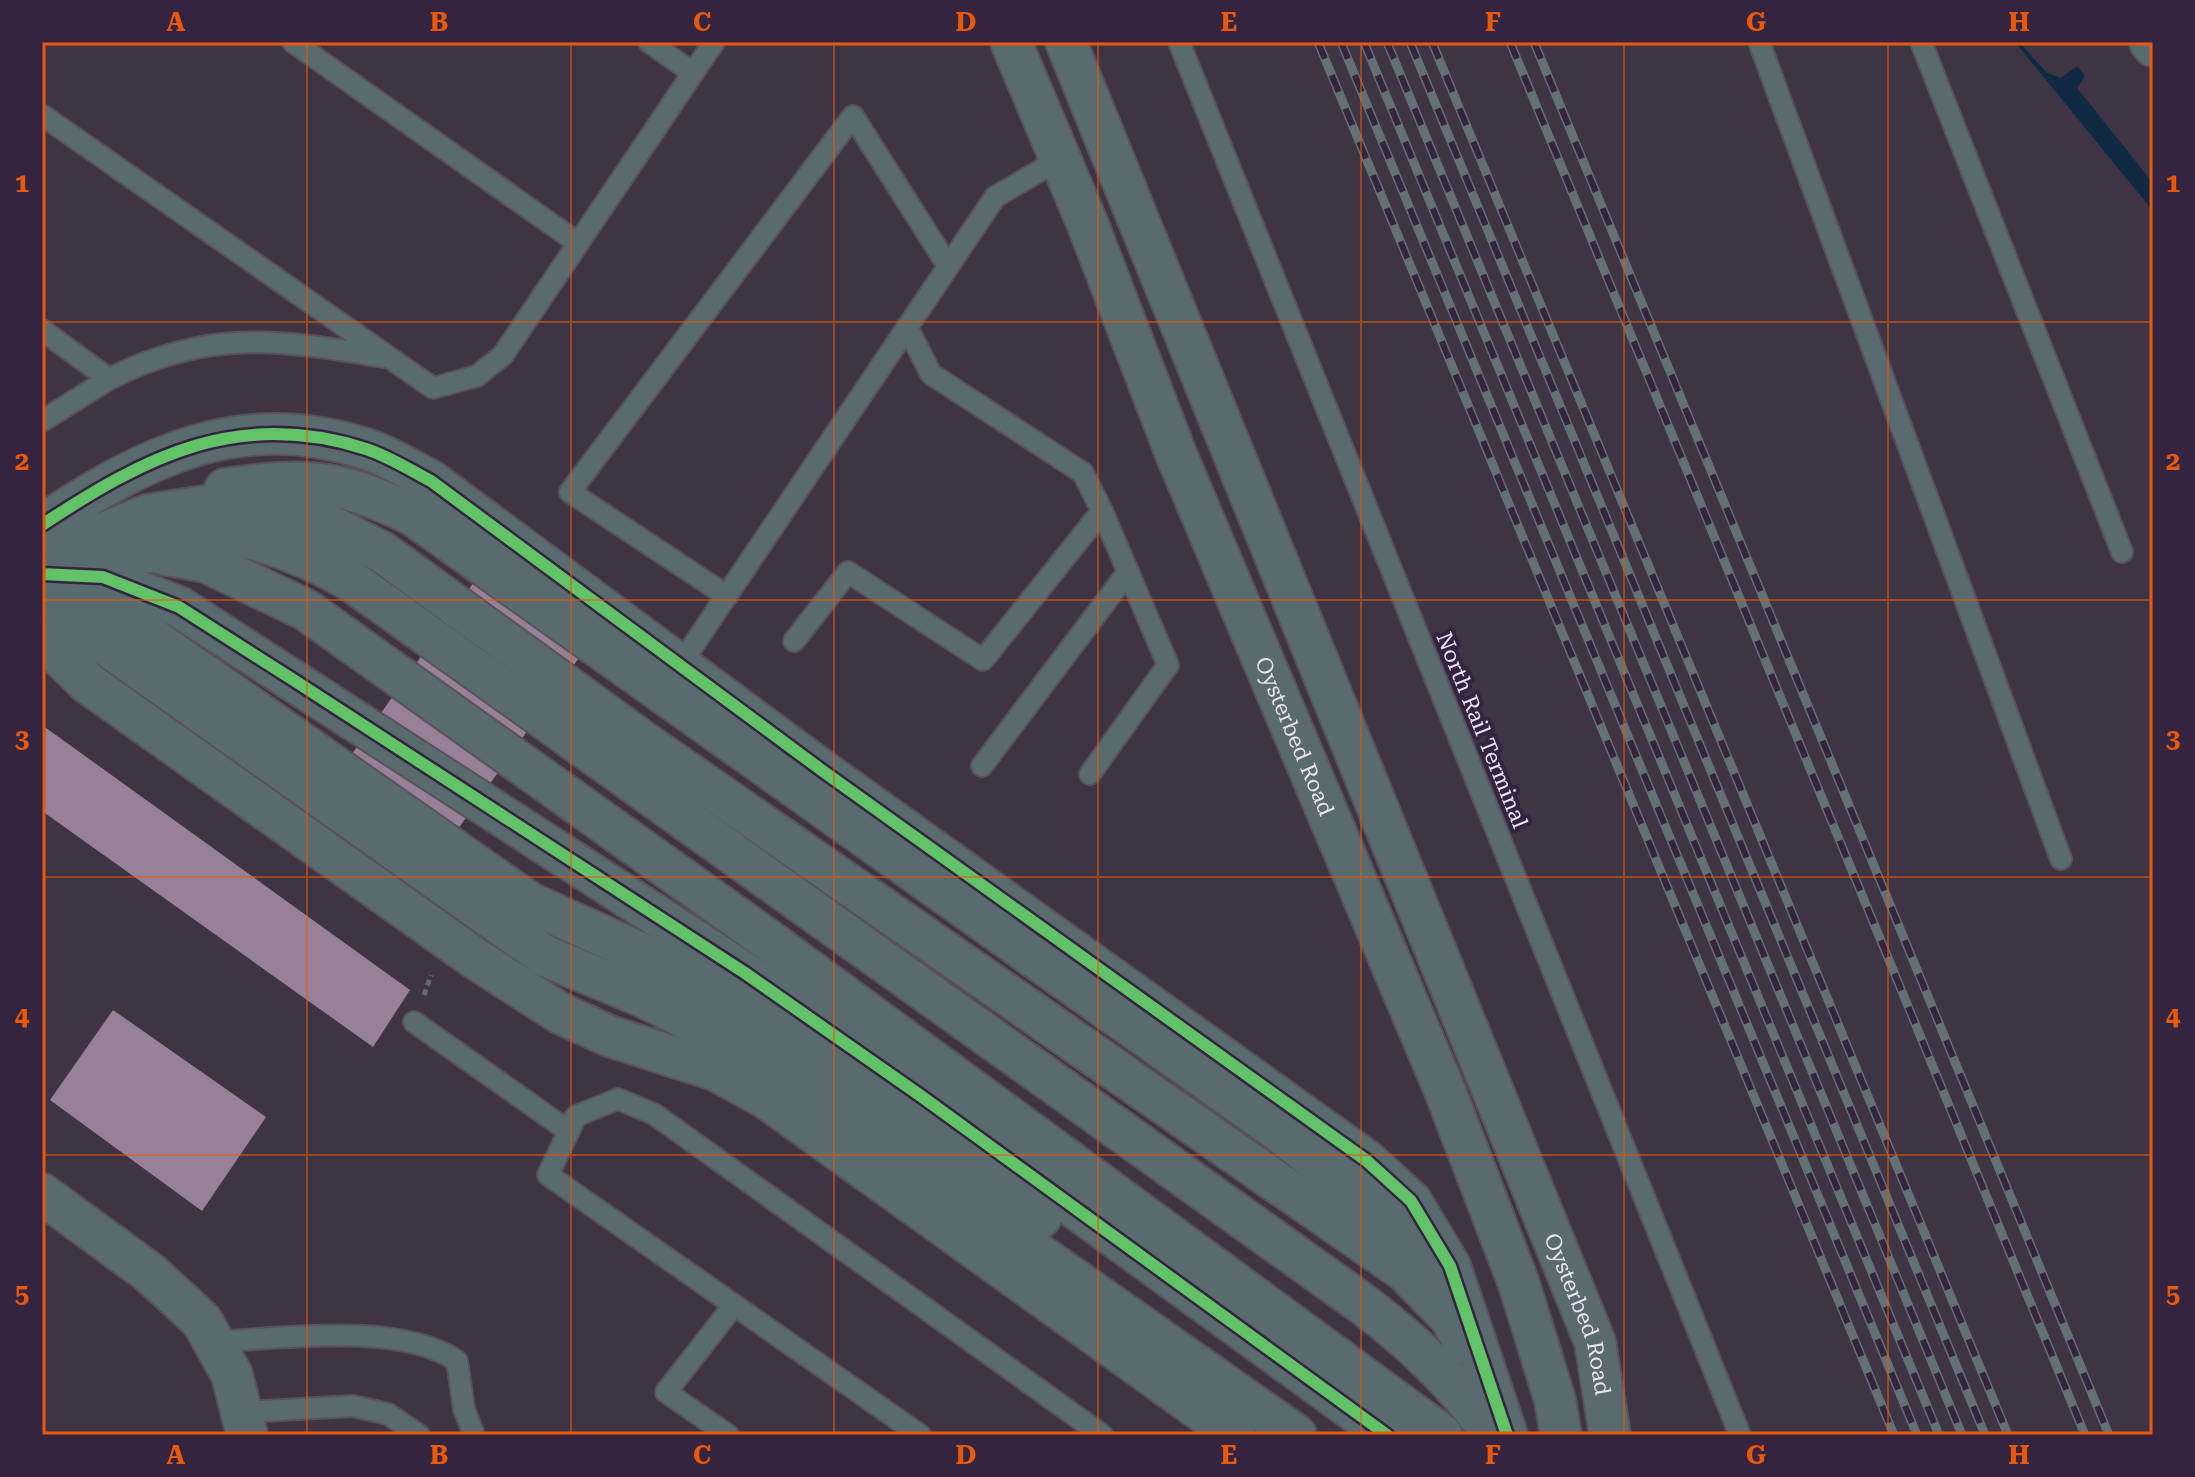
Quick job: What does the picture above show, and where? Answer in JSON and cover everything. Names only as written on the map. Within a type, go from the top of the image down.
[{"type":"street","name":"Oysterbed Road","points":[[1011,42],[1176,454],[1445,1091],[1519,1284],[1555,1400],[1561,1435]]},
{"type":"street","name":"Oysterbed Road","points":[[1066,42],[1595,1342],[1610,1435]]},
{"type":"street","points":[[43,560],[111,481],[160,457],[211,439],[269,432],[316,435],[369,450],[431,481],[680,665],[1367,1161],[1411,1201],[1450,1266],[1507,1435]]},
{"type":"street","points":[[43,560],[147,515],[205,506],[263,507],[321,521],[382,552],[645,743],[1406,1272],[1450,1317],[1494,1393]]},
{"type":"street","points":[[43,560],[115,538],[177,531],[220,533],[317,561],[353,582],[1411,1340],[1493,1435]]},
{"type":"street","points":[[43,560],[152,552],[206,562],[306,610],[768,940],[1442,1435]]},
{"type":"street","points":[[43,560],[530,903],[660,962],[764,1020],[1348,1435]]},
{"type":"street","points":[[43,560],[103,577],[179,607],[758,982],[933,1105],[1387,1435]]},
{"type":"street","points":[[42,603],[58,611],[545,956],[644,997],[741,1047],[781,1073],[1296,1435]]},
{"type":"street","points":[[42,639],[89,684],[476,959],[560,1013],[609,1036],[715,1070],[766,1098],[1235,1435]]},
{"type":"street","points":[[42,1194],[150,1273],[202,1321],[232,1375],[245,1424]]},
{"type":"lane","points":[[293,42],[578,243]]},
{"type":"lane","points":[[649,42],[693,73]]},
{"type":"lane","points":[[42,115],[433,388],[477,376],[503,355],[714,42]]},
{"type":"lane","name":"North Rail Terminal","points":[[1179,42],[1740,1435]]},
{"type":"lane","points":[[1759,42],[2061,859]]},
{"type":"lane","points":[[1921,42],[2122,552]]},
{"type":"lane","points":[[727,596],[570,492],[853,116],[948,266]]},
{"type":"lane","points":[[680,665],[995,197],[1060,159]]},
{"type":"lane","points":[[907,327],[931,374],[1083,473],[1168,665],[1090,774]]},
{"type":"lane","points":[[42,330],[109,379]]},
{"type":"lane","points":[[42,421],[148,358],[215,342],[285,341],[390,358]]},
{"type":"lane","points":[[794,641],[848,572],[983,660],[1102,511]]},
{"type":"lane","points":[[982,766],[1128,572]]},
{"type":"lane","points":[[414,1022],[567,1130]]},
{"type":"lane","points":[[920,1435],[548,1175],[576,1116],[618,1099],[654,1114],[1102,1435]]},
{"type":"lane","points":[[728,1435],[666,1392],[734,1305]]},
{"type":"lane","points":[[214,1342],[323,1336],[409,1340],[441,1349],[457,1361],[464,1409],[474,1435]]},
{"type":"lane","points":[[245,1424],[353,1406],[388,1414],[419,1435]]},
{"type":"water","points":[[2015,42],[2019,42],[2047,73],[2061,78],[2077,66],[2085,76],[2077,88],[2153,183],[2153,211]]},
{"type":"building","points":[[498,548],[607,618],[415,890],[308,816]]},
{"type":"building","points":[[42,725],[410,990],[373,1047],[42,811]]},
{"type":"building","points":[[113,1010],[266,1117],[202,1211],[50,1100]]},
{"type":"railway","points":[[1318,42],[1894,1435]]},
{"type":"railway","points":[[1341,42],[1917,1435]]},
{"type":"railway","points":[[1364,42],[1939,1435]]},
{"type":"railway","points":[[1387,42],[1962,1435]]},
{"type":"railway","points":[[1410,42],[1985,1435]]},
{"type":"railway","points":[[1432,42],[2008,1435]]},
{"type":"railway","points":[[1510,42],[2085,1435]]},
{"type":"railway","points":[[1534,42],[2109,1435]]},
{"type":"cycle path","points":[[42,525],[119,478],[157,460],[195,446],[235,437],[276,434],[320,438],[374,452],[431,481],[820,769],[1367,1161],[1411,1201],[1450,1266],[1507,1435]]},
{"type":"cycle path","points":[[42,574],[103,577],[179,607],[292,679],[745,973],[921,1096],[1387,1435]]}]
